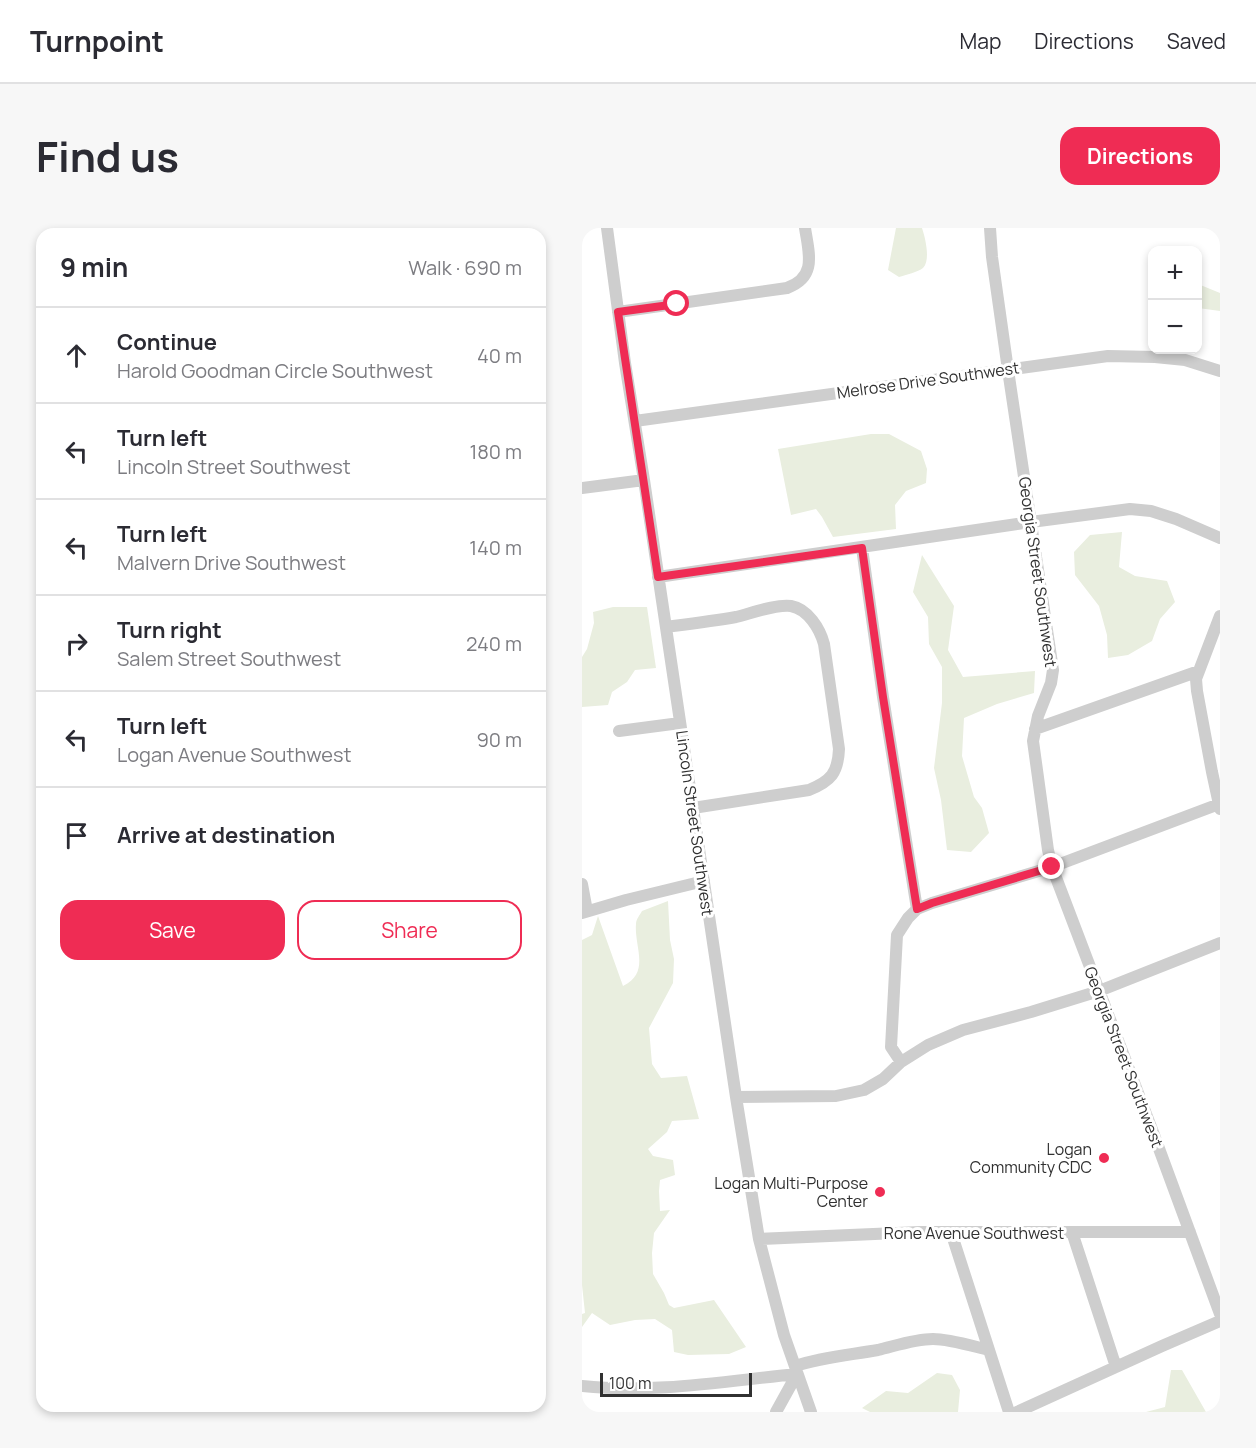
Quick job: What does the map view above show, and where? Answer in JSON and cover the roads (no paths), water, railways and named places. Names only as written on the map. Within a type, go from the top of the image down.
[{"type":"street","name":"Lincoln Street Southwest","points":[[607,228],[634,421],[759,1239],[784,1335],[811,1412]]},
{"type":"street","points":[[618,312],[793,286],[803,279],[809,267],[805,228]]},
{"type":"street","name":"Georgia Street Southwest","points":[[990,228],[1008,370],[1053,670],[1033,741],[1048,850],[1052,867],[1219,1309]]},
{"type":"street","name":"Melrose Drive Southwest","points":[[634,421],[1108,356],[1185,360],[1220,371]]},
{"type":"street","points":[[582,488],[644,480]]},
{"type":"street","points":[[658,577],[1116,511],[1151,511],[1220,538]]},
{"type":"street","points":[[862,548],[917,909]]},
{"type":"street","points":[[666,627],[792,606],[800,610],[818,628],[824,644],[839,749],[836,769],[830,778],[824,784],[809,790],[693,808]]},
{"type":"street","points":[[901,1062],[891,1047],[897,935],[917,909],[1052,867],[1219,806],[1196,679],[1220,616]]},
{"type":"street","points":[[1035,729],[1199,671]]},
{"type":"street","points":[[619,731],[680,723]]},
{"type":"street","points":[[582,884],[584,912],[704,881]]},
{"type":"street","points":[[736,1097],[836,1096],[864,1090],[883,1079],[901,1062],[928,1045],[963,1030],[1099,991],[1220,943]]},
{"type":"street","name":"Rone Avenue Southwest","points":[[759,1239],[920,1232],[1190,1232]]},
{"type":"street","points":[[951,1232],[1009,1412]]},
{"type":"street","points":[[1072,1232],[1116,1367]]},
{"type":"street","points":[[1017,1412],[1220,1321]]},
{"type":"street","points":[[582,1386],[608,1389],[663,1387],[796,1370],[810,1361],[934,1339],[989,1350]]},
{"type":"street","points":[[776,1412],[796,1370]]},
{"type":"place","name":"Logan Community CDC","points":[[1104,1158]]},
{"type":"place","name":"Logan Multi-Purpose Center","points":[[880,1192]]}]
